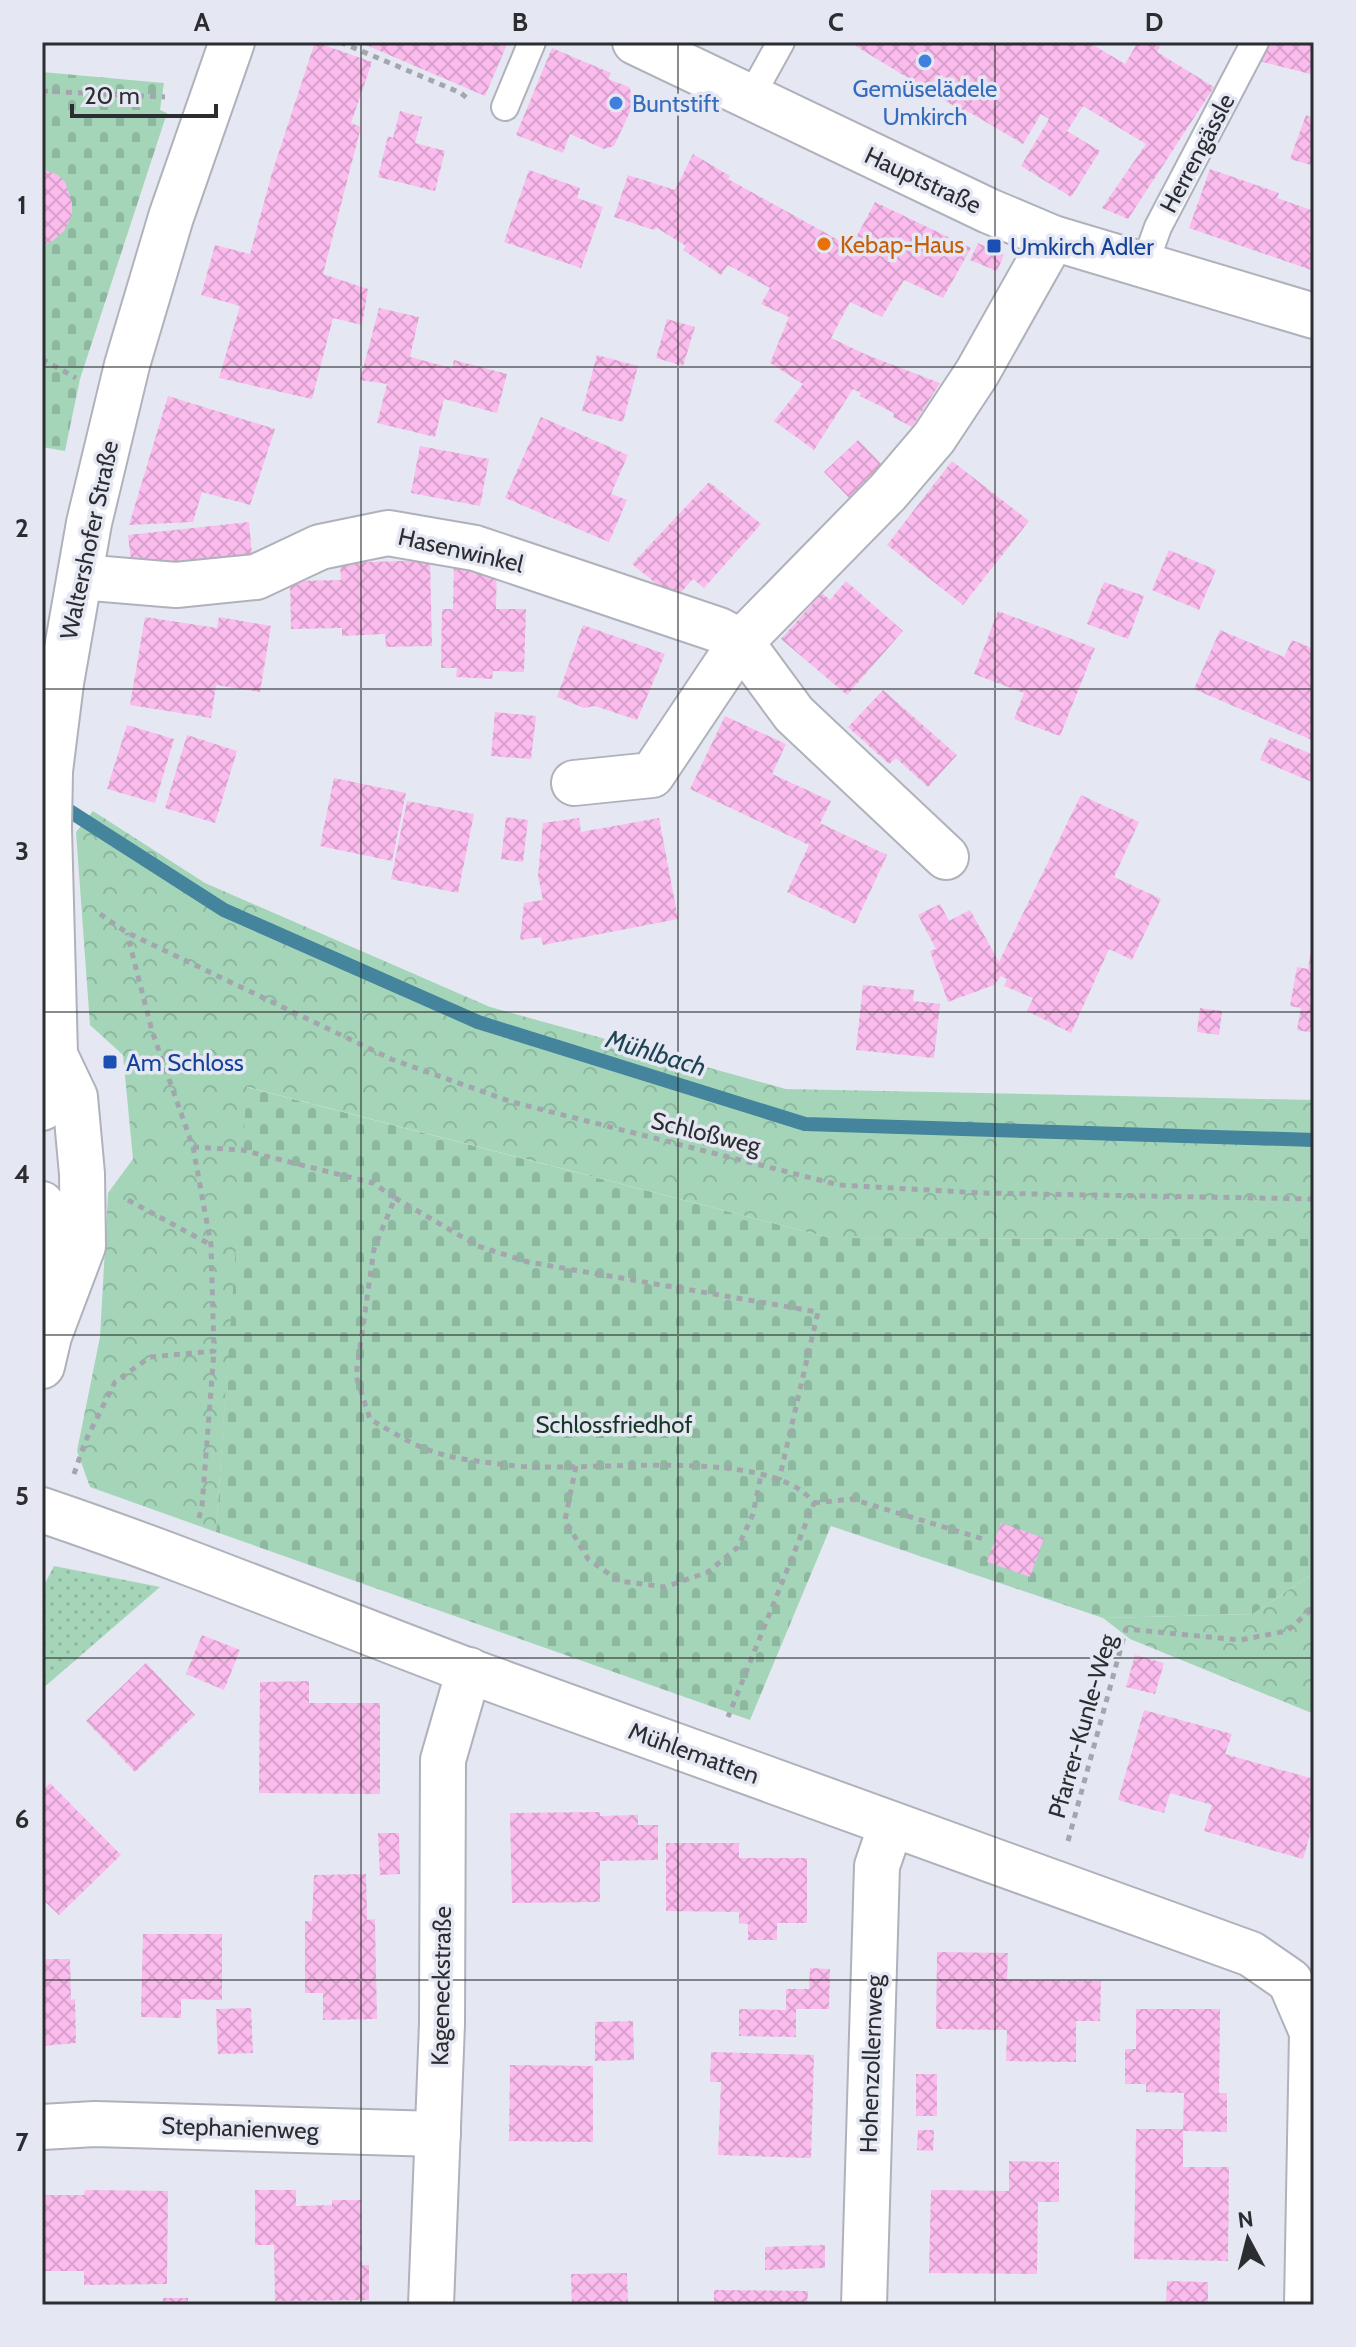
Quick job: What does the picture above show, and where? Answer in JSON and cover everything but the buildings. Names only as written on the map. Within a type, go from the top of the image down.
[{"type":"street","name":"Waltershofer Straße","points":[[42,1108],[55,1055],[50,771],[61,683],[89,523],[127,365],[171,217],[232,42]]},
{"type":"street","name":"Hauptstraße","points":[[635,42],[989,211],[1053,238],[1314,316]]},
{"type":"street","points":[[574,783],[652,775],[741,642],[888,492],[934,438],[977,373],[1053,238]]},
{"type":"street","name":"Hasenwinkel","points":[[80,577],[176,585],[256,577],[320,547],[388,533],[475,548],[719,630],[741,642],[794,714],[946,857]]},
{"type":"street","name":"Waltershofer Straße","points":[[46,1351],[83,1246],[82,1174],[75,1097],[55,1055]]},
{"type":"street","name":"Waltershofer Straße","points":[[42,1204],[46,1351]]},
{"type":"street","name":"Mühlematten","points":[[50,1513],[186,1561],[711,1759],[1251,1954],[1290,1981],[1313,2032],[1307,2305]]},
{"type":"street","name":"Kageneckstraße","points":[[431,2305],[442,2024],[443,1760],[469,1670]]},
{"type":"street","name":"Hohenzollernweg","points":[[864,2305],[877,1866],[891,1825]]},
{"type":"street","name":"Stephanienweg","points":[[42,2127],[95,2124],[438,2134]]},
{"type":"lane","points":[[505,107],[532,42]]},
{"type":"lane","points":[[750,98],[781,42]]},
{"type":"lane","name":"Herrengässle","points":[[1144,266],[1158,227],[1255,42]]},
{"type":"path","points":[[340,42],[461,93],[482,113],[505,107]]},
{"type":"path","points":[[42,91],[171,99]]},
{"type":"path","points":[[42,359],[80,379]]},
{"type":"path","name":"Schloßweg","points":[[193,1147],[152,1031],[126,932],[391,1059],[512,1102],[839,1185],[981,1193],[1314,1199]]},
{"type":"path","points":[[186,1561],[202,1506],[214,1351],[211,1245],[193,1147],[242,1150],[373,1183],[478,1246],[528,1262],[818,1312],[779,1480]]},
{"type":"path","points":[[82,1174],[211,1245]]},
{"type":"path","points":[[395,1198],[374,1249],[356,1376],[370,1419],[404,1439],[441,1454],[511,1466],[721,1466],[779,1480],[806,1492],[814,1503]]},
{"type":"path","points":[[50,1513],[115,1382],[150,1357],[214,1351]]},
{"type":"path","points":[[576,1466],[565,1520],[588,1559],[619,1581],[665,1587],[708,1572],[738,1547],[753,1514],[761,1475]]},
{"type":"path","points":[[814,1503],[852,1499],[983,1539]]},
{"type":"path","points":[[711,1759],[814,1503]]},
{"type":"path","name":"Pfarrer-Kunle-Weg","points":[[1056,1884],[1126,1629],[1240,1640],[1287,1631],[1314,1607]]},
{"type":"green space","points":[[42,72],[164,83],[160,110],[167,113],[80,379],[65,451],[42,447]]},
{"type":"green space","points":[[93,811],[205,883],[490,1007],[786,1089],[1314,1100],[1314,1239],[831,1238],[247,1087],[216,1532],[90,1487],[77,1451],[100,1337],[108,1193],[133,1159],[123,1055],[90,1025],[76,832]]},
{"type":"green space","name":"Schlossfriedhof","points":[[246,1087],[831,1238],[1314,1239],[1314,1573],[1253,1614],[1103,1618],[831,1526],[750,1720],[216,1532]]},
{"type":"green space","points":[[54,1566],[160,1587],[42,1689],[42,1589]]},
{"type":"green space","points":[[1314,1573],[1314,1714],[1130,1639],[1103,1618],[1253,1614]]},
{"type":"waterway","name":"Mühlbach","points":[[57,803],[224,910],[478,1022],[805,1124],[1314,1140]]},
{"type":"place","name":"Gemüselädele Umkirch","points":[[925,61]]},
{"type":"place","name":"Buntstift","points":[[616,103]]},
{"type":"place","name":"Kebap-Haus","points":[[824,244]]},
{"type":"place","name":"Umkirch Adler","points":[[994,246]]},
{"type":"place","name":"Am Schloss","points":[[110,1062]]}]
